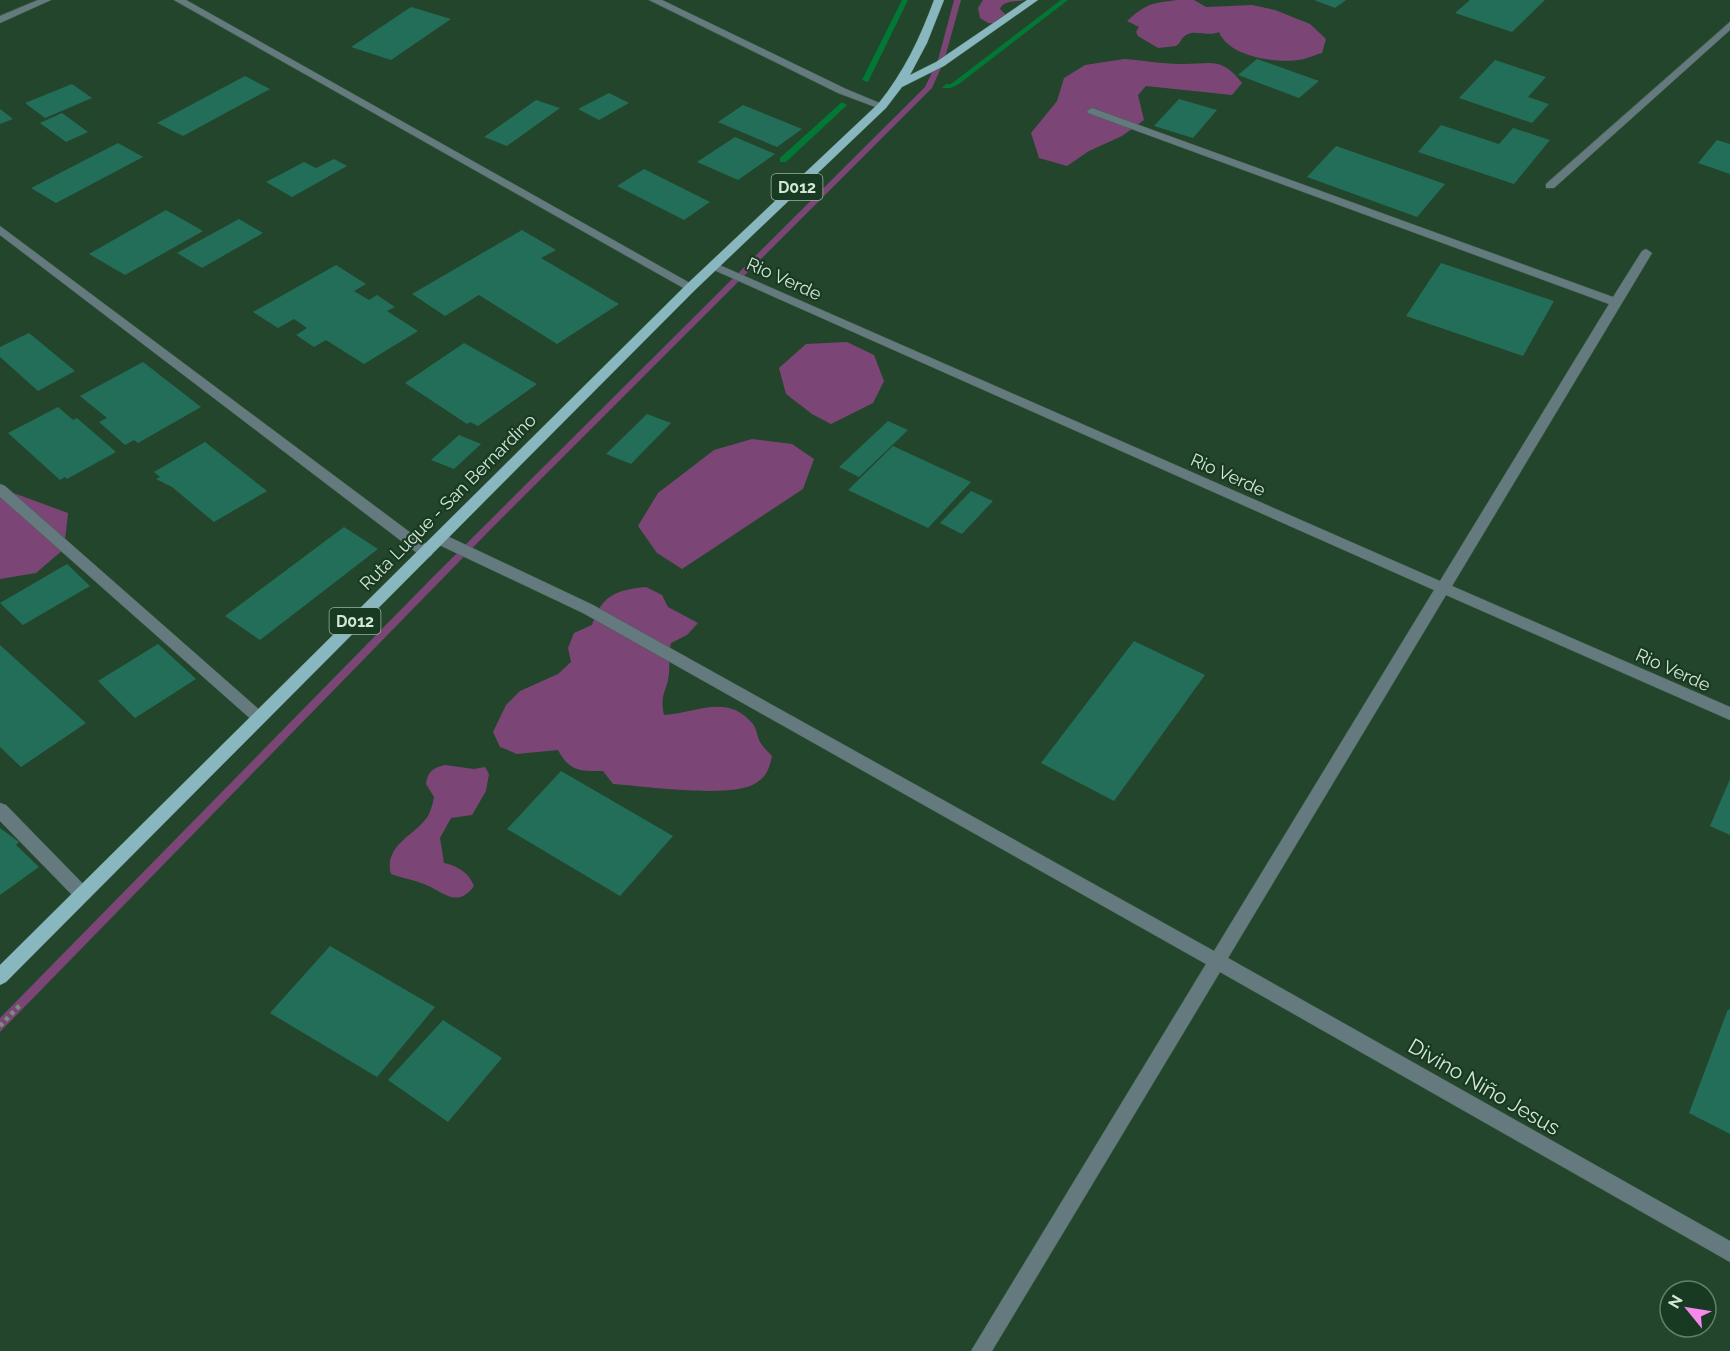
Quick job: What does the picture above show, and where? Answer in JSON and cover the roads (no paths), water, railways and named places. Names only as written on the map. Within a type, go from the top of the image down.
[{"type":"main road","name":"D012","points":[[901,84],[916,57],[939,0]]},
{"type":"main road","points":[[901,84],[940,64],[1033,0]]},
{"type":"main road","name":"Ruta Luque - San Bernardino","points":[[0,977],[691,287],[882,106],[901,84]]},
{"type":"street","points":[[0,21],[46,0]]},
{"type":"street","points":[[179,0],[691,287]]},
{"type":"street","points":[[654,0],[842,91],[882,106]]},
{"type":"street","points":[[1550,186],[1730,25]]},
{"type":"street","points":[[1092,111],[1616,302]]},
{"type":"street","points":[[0,229],[426,552]]},
{"type":"street","points":[[981,1351],[1646,253]]},
{"type":"street","name":"Rio Verde","points":[[713,267],[1730,714]]},
{"type":"street","points":[[0,489],[258,717]]},
{"type":"street","name":"Divino Niño Jesus","points":[[440,539],[588,609],[1730,1252]]},
{"type":"street","points":[[0,810],[82,894]]},
{"type":"waterway","points":[[783,160],[842,105]]}]
